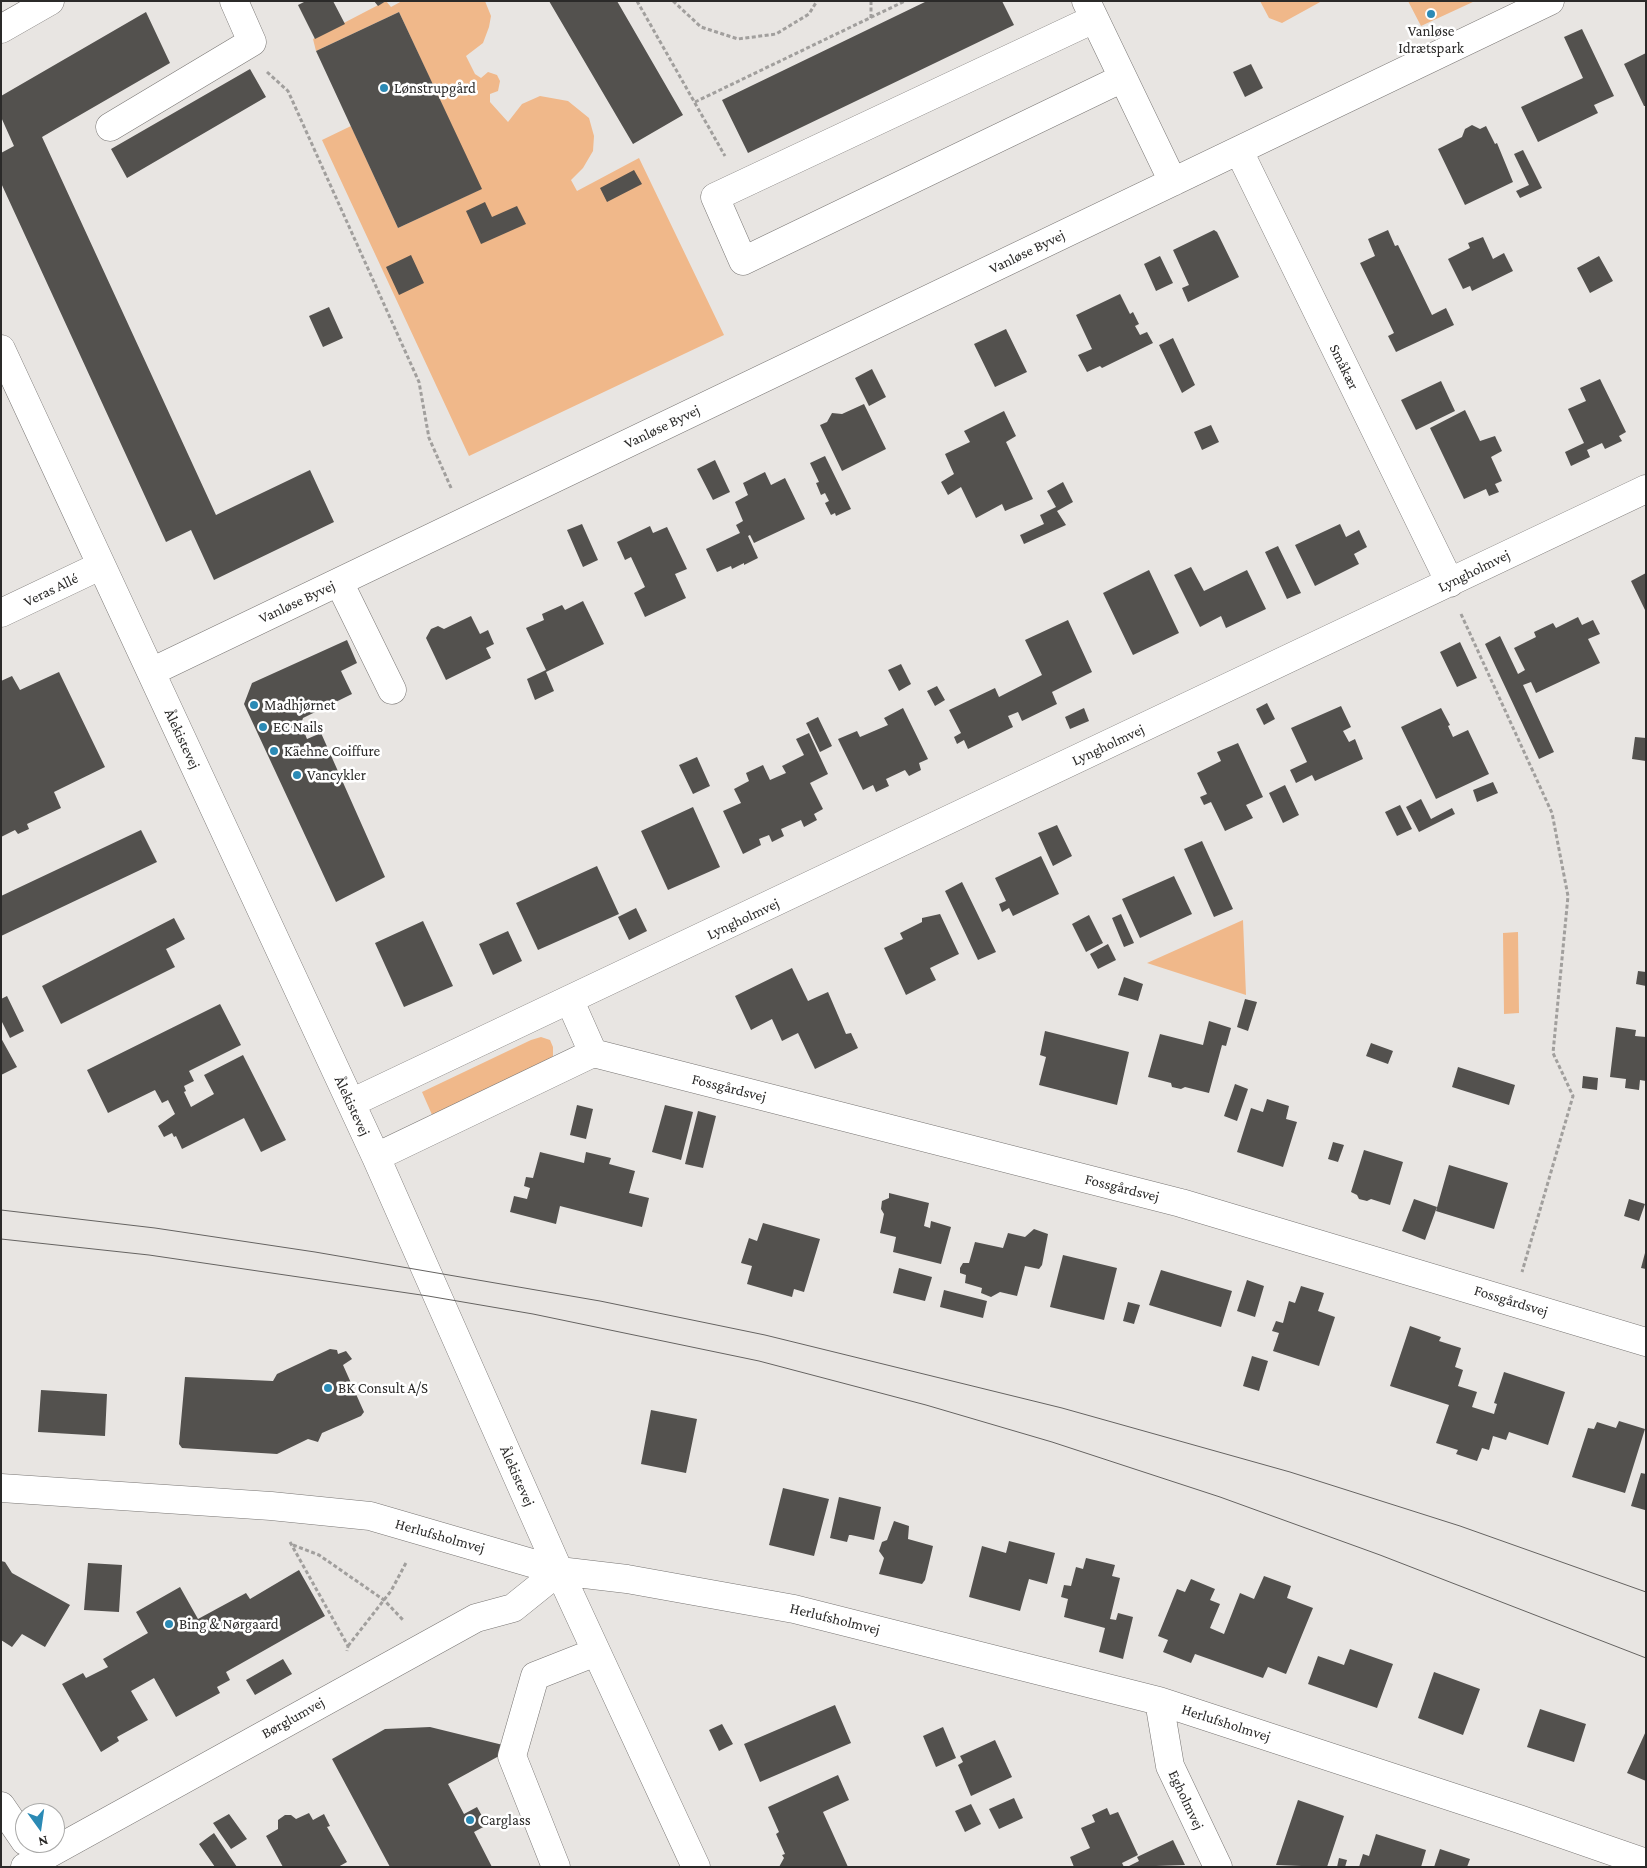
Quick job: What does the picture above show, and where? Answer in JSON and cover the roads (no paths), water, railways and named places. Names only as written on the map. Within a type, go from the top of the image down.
[{"type":"street","points":[[1,29],[50,1]]},
{"type":"street","points":[[110,127],[252,42],[234,1]]},
{"type":"street","name":"Vanløse Byvej","points":[[151,672],[1550,1]]},
{"type":"street","points":[[1123,78],[743,261],[715,197],[1090,10],[1123,78],[1173,182]]},
{"type":"street","name":"Småkær","points":[[1238,151],[1450,583]]},
{"type":"street","name":"Ålekistevej","points":[[1,349],[100,566],[376,1157],[559,1571],[696,1867]]},
{"type":"street","name":"Lyngholmvej","points":[[351,1103],[570,1001],[1646,488]]},
{"type":"street","name":"Veras Allé","points":[[1,613],[100,566]]},
{"type":"street","points":[[339,582],[392,690]]},
{"type":"street","points":[[376,1157],[593,1053],[570,1001]]},
{"type":"street","name":"Fossgårdsvej","points":[[593,1053],[1181,1203],[1646,1342]]},
{"type":"street","name":"Herlufsholmvej","points":[[1,1488],[271,1506],[370,1516],[559,1571],[627,1579],[794,1609],[1159,1701],[1519,1819],[1646,1863]]},
{"type":"street","name":"Børglumvej","points":[[31,1856],[476,1618],[513,1608],[559,1571]]},
{"type":"street","points":[[556,1867],[512,1756],[535,1676],[596,1652]]},
{"type":"street","name":"Egholmvej","points":[[1159,1701],[1170,1766],[1218,1867]]},
{"type":"street","points":[[1,1806],[31,1856]]},
{"type":"tram line","points":[[1,1210],[155,1228],[315,1252],[600,1301],[765,1335],[1062,1408],[1290,1472],[1460,1526],[1646,1592]]},
{"type":"tram line","points":[[1,1239],[149,1255],[428,1296],[533,1314],[759,1361],[926,1405],[1052,1442],[1220,1497],[1380,1555],[1646,1658]]},
{"type":"place","name":"Vanløse Idrætspark","points":[[1431,14]]},
{"type":"place","name":"Lønstrupgård","points":[[384,88]]},
{"type":"place","name":"Madhjørnet","points":[[254,705]]},
{"type":"place","name":"EC Nails","points":[[263,727]]},
{"type":"place","name":"Käehne Coiffure","points":[[274,751]]},
{"type":"place","name":"Vancykler","points":[[297,775]]},
{"type":"place","name":"BK Consult A/S","points":[[328,1388]]},
{"type":"place","name":"Bing & Nørgaard","points":[[169,1624]]},
{"type":"place","name":"Carglass","points":[[470,1820]]}]
